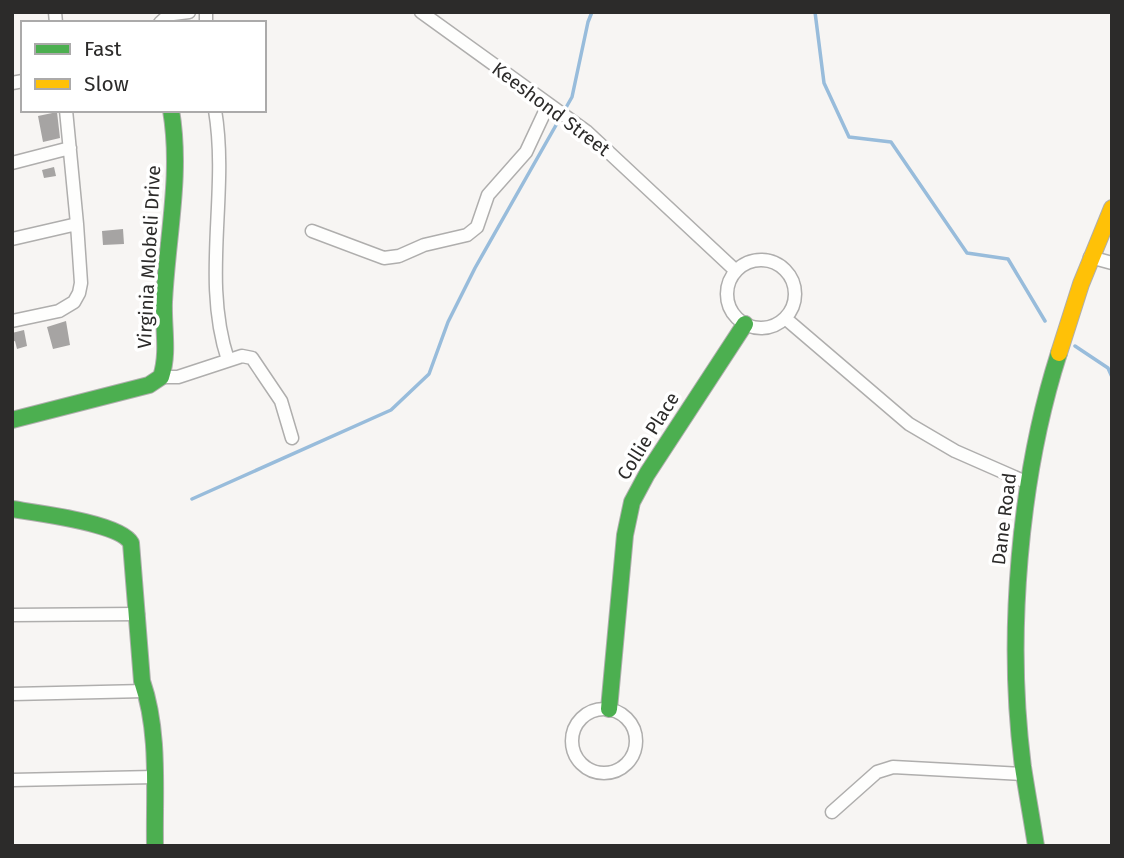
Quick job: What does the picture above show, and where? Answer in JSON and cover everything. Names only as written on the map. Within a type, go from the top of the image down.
[{"type":"street","points":[[172,13],[189,12]]},
{"type":"street","name":"Keeshond Street","points":[[421,12],[558,111],[611,154],[736,271]]},
{"type":"street","points":[[312,232],[384,258],[467,235],[477,227],[488,195],[558,111]]},
{"type":"street","points":[[12,321],[59,311],[74,302],[81,283],[66,112]]},
{"type":"street","name":"Virginia Mlobeli Drive","points":[[12,420],[149,385],[161,377],[165,361],[164,300],[176,149],[170,112]]},
{"type":"street","points":[[215,112],[220,158],[216,309],[228,360]]},
{"type":"street","points":[[12,163],[70,148]]},
{"type":"street","name":"Dane Road","points":[[1036,846],[1024,774],[1018,712],[1016,636],[1019,566],[1028,483],[1046,397],[1065,329],[1090,257],[1112,208]]},
{"type":"street","points":[[12,239],[78,225]]},
{"type":"street","points":[[1090,257],[1112,262]]},
{"type":"street","points":[[762,260],[787,273],[794,291],[794,301],[785,318],[770,327],[762,328],[745,324],[738,319],[729,304],[728,287],[736,271],[744,265],[762,260]]},
{"type":"street","points":[[785,318],[909,424],[955,451],[1028,483]]},
{"type":"street","name":"Collie Place","points":[[609,709],[625,535],[632,502],[647,474],[745,324]]},
{"type":"street","points":[[161,377],[178,377],[247,355],[256,362],[281,401],[292,438]]},
{"type":"street","points":[[12,509],[109,529],[125,536],[133,550],[141,668],[152,713],[155,846]]},
{"type":"street","points":[[12,615],[138,614]]},
{"type":"street","points":[[12,694],[145,691]]},
{"type":"street","points":[[598,709],[609,709],[619,712],[627,719],[636,738],[635,748],[624,766],[605,773],[594,771],[578,759],[572,739],[580,720],[598,709]]},
{"type":"street","points":[[832,812],[877,772],[893,767],[1024,774]]},
{"type":"street","points":[[12,780],[154,777]]},
{"type":"building","points":[[57,112],[60,138],[43,142],[38,116]]},
{"type":"building","points":[[54,167],[56,176],[44,178],[42,170]]},
{"type":"building","points":[[123,229],[124,244],[103,245],[102,231]]},
{"type":"building","points":[[66,321],[70,345],[53,349],[47,327]]},
{"type":"building","points":[[24,330],[27,346],[17,349],[15,341],[12,342],[12,333]]},
{"type":"waterway","points":[[192,499],[391,410],[429,374],[448,322],[475,268],[572,97],[592,12]]},
{"type":"waterway","points":[[815,12],[824,83],[849,137],[891,142],[967,253],[1008,259],[1045,321]]},
{"type":"waterway","points":[[1075,346],[1108,368],[1112,377]]},
{"type":"traffic: fast","points":[[12,420],[149,385],[161,377],[165,359],[164,302],[175,158],[171,112]]},
{"type":"traffic: fast","points":[[609,709],[625,535],[632,502],[647,474],[745,324]]},
{"type":"traffic: fast","points":[[1036,846],[1018,717],[1016,612],[1034,452],[1059,353]]},
{"type":"traffic: fast","points":[[12,509],[95,525],[124,536],[131,543],[142,681],[154,742],[155,846]]},
{"type":"traffic: slow","points":[[1059,353],[1081,284],[1112,208]]}]
